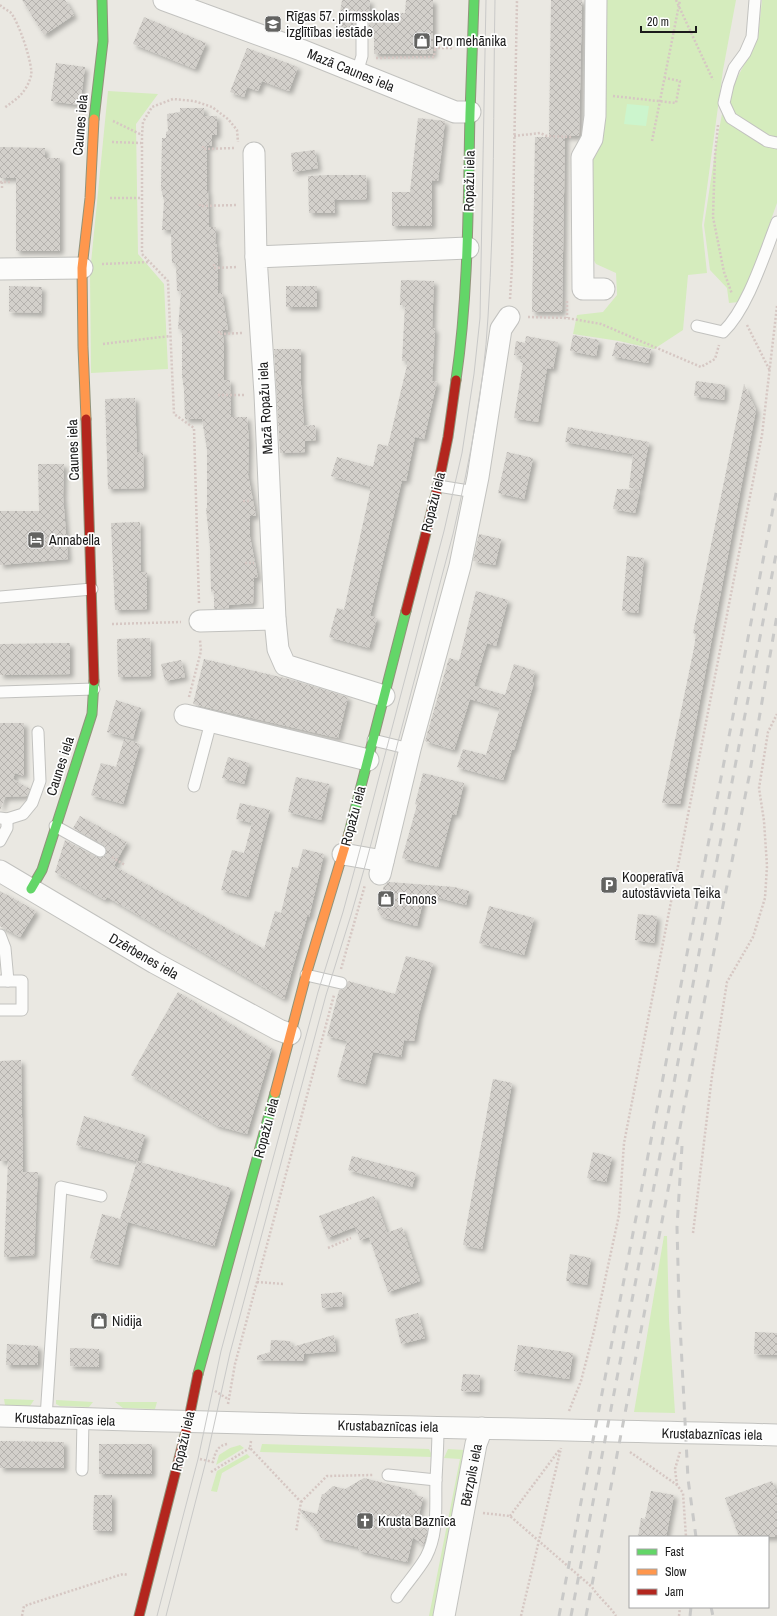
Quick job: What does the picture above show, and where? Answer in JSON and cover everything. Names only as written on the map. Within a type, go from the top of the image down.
[{"type":"street","name":"Caunes iela","points":[[31,889],[42,870],[92,714],[94,689],[92,589],[83,347],[82,268],[90,198],[92,142],[103,41],[102,0]]},
{"type":"street","name":"Mazā Caunes iela","points":[[164,0],[301,50],[360,64],[455,112],[470,112]]},
{"type":"street","name":"Ropažu iela","points":[[139,1616],[188,1423],[196,1383],[306,975],[343,854],[438,486],[448,437],[461,345],[468,248],[470,112],[474,0]]},
{"type":"street","points":[[596,0],[595,116],[592,139],[582,157],[583,290],[604,289]]},
{"type":"street","name":"Mazā Ropažu iela","points":[[246,151],[255,205],[256,262],[262,332],[275,619],[278,650],[285,666],[384,696]]},
{"type":"street","points":[[256,262],[468,248]]},
{"type":"street","points":[[0,269],[82,268]]},
{"type":"street","points":[[343,854],[379,865],[460,566],[475,492],[501,329],[509,317]]},
{"type":"street","points":[[200,622],[275,619]]},
{"type":"street","points":[[185,715],[368,760]]},
{"type":"street","name":"Dzērbenes iela","points":[[0,871],[155,963],[279,1030],[290,1034]]},
{"type":"street","name":"Krustabaznīcas iela","points":[[0,1416],[188,1423],[562,1429],[777,1435]]},
{"type":"street","name":"Bērzpils iela","points":[[444,1616],[476,1444],[482,1428]]},
{"type":"lane","points":[[755,0],[752,36],[745,53],[734,68],[724,103],[732,118],[767,141],[777,143]]},
{"type":"lane","points":[[360,64],[362,18]]},
{"type":"lane","points":[[697,326],[723,332],[732,324],[753,285],[777,222]]},
{"type":"lane","points":[[438,486],[475,492]]},
{"type":"lane","points":[[0,597],[92,589]]},
{"type":"lane","points":[[0,692],[94,689]]},
{"type":"lane","points":[[194,786],[211,722]]},
{"type":"lane","points":[[0,841],[7,828],[4,818],[23,814],[32,803],[40,781],[38,732]]},
{"type":"lane","points":[[373,740],[410,749]]},
{"type":"lane","points":[[55,826],[100,851]]},
{"type":"lane","points":[[0,935],[5,948],[4,981],[22,981],[22,1010],[0,1010]]},
{"type":"lane","points":[[306,975],[339,983]]},
{"type":"lane","points":[[46,1418],[61,1187],[101,1196]]},
{"type":"lane","points":[[82,1470],[83,1419]]},
{"type":"lane","points":[[397,1596],[426,1556],[434,1532],[437,1506],[436,1480],[438,1427]]},
{"type":"lane","points":[[388,1475],[436,1480]]},
{"type":"path","points":[[517,0],[512,267],[509,317],[568,318],[601,324],[701,367],[715,359],[723,332]]},
{"type":"path","points":[[676,0],[680,5],[724,103],[719,118],[715,155],[713,217],[724,272],[739,310],[770,371]]},
{"type":"path","points":[[652,141],[680,0]]},
{"type":"path","points":[[0,5],[11,13],[20,30],[32,75],[21,97],[4,108]]},
{"type":"path","points":[[360,64],[370,58],[434,57],[434,48],[456,48]]},
{"type":"path","points":[[595,94],[660,100],[676,103],[680,81],[664,78]]},
{"type":"path","points":[[185,715],[201,651],[194,428],[174,414],[168,281],[142,254],[141,143],[143,122],[152,107],[172,99],[194,101],[212,108],[228,119],[237,130],[246,151],[203,149],[203,146]]},
{"type":"path","points":[[95,112],[142,135]]},
{"type":"path","points":[[514,136],[540,134],[547,136],[592,139]]},
{"type":"path","points":[[92,142],[141,143]]},
{"type":"path","points":[[2,190],[1,182],[11,182]]},
{"type":"path","points":[[90,198],[141,198]]},
{"type":"path","points":[[200,204],[200,206],[255,205]]},
{"type":"path","points":[[82,268],[91,264],[149,262]]},
{"type":"path","points":[[214,264],[214,268],[256,262]]},
{"type":"path","points":[[562,1429],[581,1381],[594,1331],[619,1215],[624,1143],[762,435],[777,306]]},
{"type":"path","points":[[219,331],[219,334],[262,332]]},
{"type":"path","points":[[83,347],[170,336]]},
{"type":"path","points":[[218,395],[265,394]]},
{"type":"path","points":[[93,624],[200,622]]},
{"type":"path","points":[[694,1233],[712,1076],[727,982],[753,936],[765,898],[767,866],[764,821],[759,788],[768,732],[777,714]]},
{"type":"path","points":[[223,1444],[228,1399],[235,1364],[257,1282],[339,983],[379,865]]},
{"type":"path","points":[[328,1248],[351,1238]]},
{"type":"path","points":[[257,1282],[284,1284]]},
{"type":"path","points":[[251,1439],[250,1448],[301,1502]]},
{"type":"path","points":[[510,1516],[562,1446],[521,1616]]},
{"type":"path","points":[[627,1446],[630,1452],[677,1485],[683,1494],[686,1536]]},
{"type":"path","points":[[210,1472],[250,1448]]},
{"type":"path","points":[[677,1485],[675,1469],[682,1448]]},
{"type":"path","points":[[296,1532],[301,1502],[327,1476],[388,1475]]},
{"type":"path","points":[[464,1512],[510,1516],[592,1587],[598,1597],[610,1607],[616,1616]]},
{"type":"path","points":[[22,1616],[24,1606],[123,1574],[149,1577]]},
{"type":"green space","points":[[601,0],[736,0],[723,70],[702,225],[707,273],[688,275],[683,330],[654,349],[619,341],[573,334],[577,315],[603,312],[617,295],[616,273],[596,264],[593,259],[592,156]]},
{"type":"green space","points":[[762,0],[777,0],[777,138],[763,134],[736,117],[729,104],[734,84],[758,38]]},
{"type":"green space","points":[[108,91],[158,94],[136,124],[138,254],[164,284],[168,369],[91,373],[90,273]]},
{"type":"green space","points":[[627,104],[649,106],[646,126],[624,124]]},
{"type":"green space","points":[[722,114],[736,127],[757,142],[777,146],[777,203],[750,279],[739,302],[729,303],[727,288],[710,270],[704,225]]},
{"type":"green space","points":[[664,1236],[667,1236],[669,1320],[675,1413],[634,1412]]},
{"type":"green space","points":[[4,1399],[34,1400],[30,1406],[5,1405]]},
{"type":"green space","points":[[56,1400],[93,1402],[89,1407],[60,1406],[56,1404]]},
{"type":"green space","points":[[115,1402],[157,1402],[155,1409],[123,1408]]},
{"type":"green space","points":[[262,1444],[429,1449],[433,1457],[260,1452]]},
{"type":"green space","points":[[240,1445],[244,1448],[216,1465],[219,1455],[230,1448]]},
{"type":"green space","points":[[448,1449],[465,1450],[436,1616],[429,1616],[460,1459],[444,1458]]},
{"type":"green space","points":[[247,1454],[250,1457],[222,1473],[217,1492],[211,1491],[217,1471]]},
{"type":"building","points":[[22,0],[65,0],[74,15],[44,35]]},
{"type":"building","points":[[342,0],[370,0],[369,13],[405,13],[406,0],[433,0],[433,54],[374,54],[374,31],[369,31],[369,18],[366,12],[362,11],[356,14],[355,28],[338,26]]},
{"type":"building","points":[[551,0],[582,0],[579,136],[565,136],[562,312],[532,312],[535,137],[549,137]]},
{"type":"building","points":[[144,17],[206,43],[195,69],[133,44]]},
{"type":"building","points":[[247,48],[298,67],[289,91],[262,81],[258,91],[247,87],[244,97],[230,92]]},
{"type":"building","points":[[56,63],[85,67],[80,105],[51,101]]},
{"type":"building","points":[[180,108],[204,108],[204,116],[217,116],[217,135],[212,135],[212,146],[207,146],[207,191],[209,227],[216,227],[215,244],[217,244],[216,252],[218,252],[218,293],[222,293],[228,330],[222,330],[224,343],[224,380],[230,380],[231,417],[247,417],[249,442],[248,475],[256,516],[250,516],[250,537],[258,578],[254,578],[253,603],[229,605],[229,608],[214,609],[214,591],[211,592],[210,547],[206,508],[207,450],[202,419],[185,419],[182,376],[182,329],[178,329],[181,291],[177,291],[176,263],[172,263],[171,230],[162,230],[164,201],[161,188],[162,138],[166,138],[166,132],[168,131],[167,114],[180,112]]},
{"type":"building","points":[[418,118],[445,121],[438,181],[432,180],[432,226],[392,226],[392,192],[410,192]]},
{"type":"building","points":[[0,147],[45,148],[45,158],[60,158],[60,251],[16,251],[16,178],[0,178]]},
{"type":"building","points":[[315,150],[318,168],[293,172],[291,153]]},
{"type":"building","points":[[366,175],[367,199],[334,200],[335,213],[309,213],[308,176]]},
{"type":"building","points":[[401,280],[434,281],[432,328],[435,329],[432,381],[437,382],[424,439],[415,437],[406,481],[402,480],[370,616],[377,618],[369,648],[329,637],[337,608],[344,610],[371,487],[331,476],[337,457],[373,467],[378,444],[388,446],[408,361],[402,361],[405,305],[400,305]]},
{"type":"building","points":[[9,286],[42,287],[41,313],[9,312]]},
{"type":"building","points":[[286,286],[317,286],[317,307],[286,307]]},
{"type":"building","points":[[573,335],[599,340],[596,356],[570,351]]},
{"type":"building","points":[[526,336],[558,342],[553,369],[547,368],[538,422],[514,418],[523,363],[520,362],[522,356],[514,355],[516,341],[525,343]]},
{"type":"building","points":[[616,342],[651,349],[648,363],[612,356]]},
{"type":"building","points":[[274,349],[301,349],[301,385],[304,426],[315,425],[316,440],[305,441],[305,452],[280,453]]},
{"type":"building","points":[[696,381],[725,385],[724,400],[694,396]]},
{"type":"building","points":[[744,384],[756,410],[680,804],[662,803],[694,648],[696,634],[693,633]]},
{"type":"building","points":[[135,398],[137,453],[143,452],[144,488],[108,489],[105,399]]},
{"type":"building","points":[[568,427],[649,442],[640,489],[629,488],[633,454],[565,442]]},
{"type":"building","points":[[507,452],[533,458],[524,499],[498,493]]},
{"type":"building","name":"Annabella","points":[[38,464],[64,464],[63,496],[68,559],[0,565],[0,511],[39,511]]},
{"type":"building","points":[[617,489],[640,490],[635,513],[613,509]]},
{"type":"building","points":[[140,522],[141,572],[147,572],[147,609],[115,610],[111,523]]},
{"type":"building","points":[[479,534],[501,539],[495,565],[473,561]]},
{"type":"building","points":[[627,556],[644,558],[638,613],[622,611]]},
{"type":"building","points":[[476,591],[508,600],[496,646],[487,643],[474,686],[505,695],[514,664],[535,671],[532,682],[534,683],[514,750],[512,750],[503,780],[457,767],[463,749],[486,755],[500,708],[470,699],[454,750],[425,741],[449,658],[459,661]]},
{"type":"building","points":[[150,638],[151,676],[118,677],[117,639]]},
{"type":"building","points":[[70,643],[70,674],[0,675],[0,644]]},
{"type":"building","points":[[204,659],[293,680],[348,697],[338,738],[193,704]]},
{"type":"building","points":[[181,660],[185,677],[165,681],[161,664]]},
{"type":"building","points":[[116,700],[141,708],[133,739],[107,732]]},
{"type":"building","points":[[0,723],[24,723],[24,776],[15,773],[13,779],[30,789],[27,796],[5,797],[0,810]]},
{"type":"building","points":[[124,739],[140,744],[123,804],[91,795],[101,763],[116,767]]},
{"type":"building","points":[[228,757],[249,763],[244,784],[222,778]]},
{"type":"building","points":[[423,773],[464,783],[456,815],[452,814],[438,867],[402,858],[417,805],[415,804]]},
{"type":"building","points":[[296,777],[329,784],[321,820],[288,812]]},
{"type":"building","points":[[240,803],[270,810],[248,897],[221,890],[232,850],[244,853],[252,823],[236,819]]},
{"type":"building","points":[[80,816],[127,842],[114,866],[264,949],[275,911],[281,913],[292,867],[298,868],[303,849],[324,854],[309,917],[307,917],[284,999],[107,897],[105,900],[55,872],[65,840],[97,857],[103,857],[106,854],[106,848],[104,845],[73,828]]},
{"type":"building","points":[[389,882],[454,887],[469,891],[466,905],[425,894],[417,926],[380,915],[377,909],[384,886]]},
{"type":"building","points":[[0,891],[36,911],[20,937],[0,926]]},
{"type":"building","points":[[489,906],[534,918],[524,955],[479,943]]},
{"type":"building","points":[[638,914],[657,916],[654,943],[635,940]]},
{"type":"building","points":[[406,956],[433,963],[419,1014],[414,1041],[404,1040],[401,1057],[373,1052],[365,1084],[337,1077],[347,1041],[327,1036],[339,990],[346,988],[348,981],[395,994]]},
{"type":"building","points":[[178,992],[272,1049],[247,1134],[218,1126],[131,1075]]},
{"type":"building","points":[[21,1060],[23,1172],[38,1172],[34,1255],[4,1257],[8,1161],[0,1161],[0,1061]]},
{"type":"building","points":[[493,1079],[512,1083],[482,1249],[463,1245]]},
{"type":"building","points":[[84,1116],[145,1135],[137,1161],[76,1145]]},
{"type":"building","points":[[593,1152],[612,1157],[606,1182],[587,1178]]},
{"type":"building","points":[[352,1156],[416,1173],[412,1187],[348,1170]]},
{"type":"building","points":[[137,1161],[231,1188],[214,1246],[128,1222],[118,1265],[90,1258],[102,1214],[120,1219]]},
{"type":"building","points":[[374,1196],[387,1233],[402,1227],[420,1281],[388,1292],[369,1237],[360,1240],[355,1227],[327,1238],[319,1216]]},
{"type":"building","points":[[570,1254],[591,1258],[587,1285],[566,1281]]},
{"type":"building","points":[[342,1292],[343,1306],[322,1308],[321,1294]]},
{"type":"building","points":[[418,1313],[425,1338],[401,1344],[395,1319]]},
{"type":"building","points":[[755,1332],[777,1333],[777,1355],[754,1354]]},
{"type":"building","points":[[334,1335],[336,1351],[304,1354],[304,1361],[257,1360],[257,1356],[270,1352],[271,1340],[290,1341],[292,1347]]},
{"type":"building","points":[[7,1344],[38,1346],[38,1365],[6,1365]]},
{"type":"building","points":[[518,1345],[573,1353],[569,1379],[514,1371]]},
{"type":"building","points":[[70,1348],[99,1349],[99,1367],[70,1366]]},
{"type":"building","points":[[463,1374],[480,1375],[479,1392],[461,1391]]},
{"type":"building","points":[[0,1441],[64,1442],[64,1468],[0,1468]]},
{"type":"building","points":[[99,1444],[152,1444],[152,1474],[99,1474]]},
{"type":"building","name":"Krusta Baznīca","points":[[364,1478],[412,1490],[411,1494],[423,1497],[416,1528],[428,1526],[426,1536],[423,1545],[413,1537],[407,1562],[360,1551],[358,1547],[321,1538],[315,1527],[298,1509],[317,1514],[322,1494],[333,1486],[345,1489]]},
{"type":"building","points":[[772,1481],[777,1496],[777,1537],[739,1536],[725,1498]]},
{"type":"building","points":[[651,1491],[674,1495],[666,1536],[638,1536],[641,1518],[645,1519]]},
{"type":"building","points":[[94,1495],[112,1495],[112,1531],[93,1530]]},
{"type":"tram line","points":[[157,1616],[198,1459],[221,1351],[318,992],[343,912],[358,857],[444,531],[462,453],[474,374],[480,318],[486,0]]},
{"type":"tram line","points":[[166,1616],[206,1461],[230,1353],[326,995],[367,859],[453,534],[465,480],[483,372],[488,317],[493,198],[495,0]]},
{"type":"railway","points":[[559,1616],[777,488]]},
{"type":"railway","points":[[571,1616],[777,549]]},
{"type":"railway","points":[[586,1616],[719,925],[749,777],[777,615]]},
{"type":"railway","points":[[682,1146],[677,1227],[679,1305],[688,1479],[696,1536]]},
{"type":"railway","points":[[690,1616],[691,1608]]},
{"type":"railway","points":[[711,1608],[713,1616]]},
{"type":"traffic: fast","points":[[94,119],[103,41],[102,0]]},
{"type":"traffic: fast","points":[[456,380],[466,280],[474,0]]},
{"type":"traffic: fast","points":[[349,833],[406,611]]},
{"type":"traffic: fast","points":[[31,889],[42,870],[92,714],[94,681]]},
{"type":"traffic: fast","points":[[198,1374],[275,1093]]},
{"type":"traffic: slow","points":[[86,419],[82,268],[90,198],[94,119]]},
{"type":"traffic: slow","points":[[275,1093],[306,975],[349,833]]},
{"type":"traffic: jam","points":[[406,611],[438,486],[448,437],[456,380]]},
{"type":"traffic: jam","points":[[86,419],[94,681]]},
{"type":"traffic: jam","points":[[139,1616],[188,1423],[198,1374]]},
{"type":"place","name":"Rīgas 57. pirmsskolas izglītības iestāde","points":[[273,24]]},
{"type":"place","name":"Pro mehānika","points":[[422,41]]},
{"type":"place","name":"Annabella","points":[[36,540]]},
{"type":"place","name":"Kooperatīvā autostāvvieta Teika","points":[[609,885]]},
{"type":"place","name":"Fonons","points":[[386,899]]},
{"type":"place","name":"Nidija","points":[[99,1321]]},
{"type":"place","name":"Krusta Baznīca","points":[[365,1521]]}]
